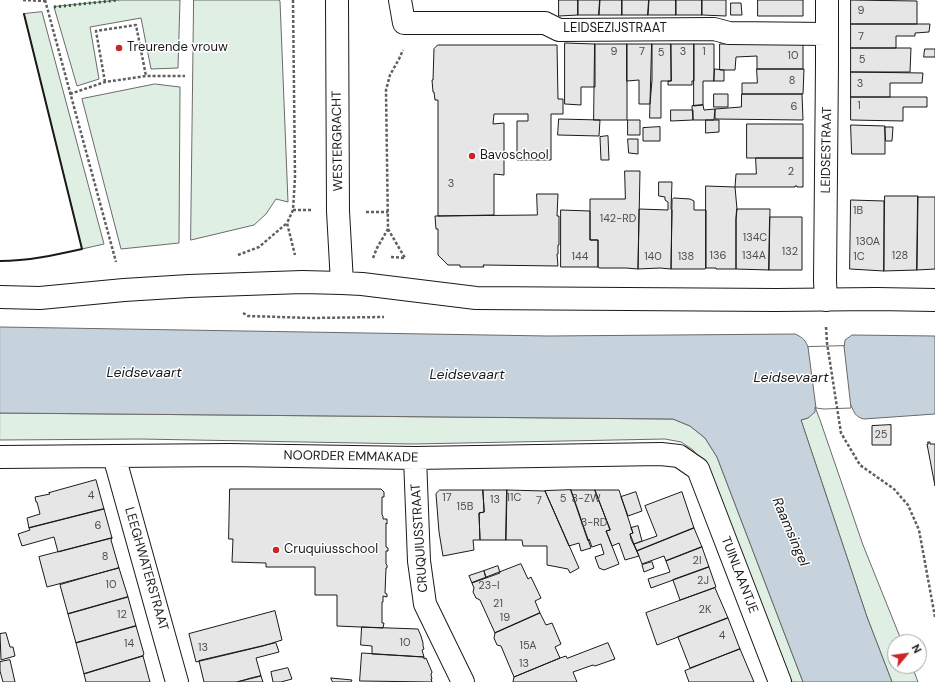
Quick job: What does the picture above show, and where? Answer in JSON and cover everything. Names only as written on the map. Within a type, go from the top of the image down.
[{"type":"street","name":"WESTERGRACHT","points":[[337,0],[338,211],[352,283]]},
{"type":"street","name":"LEIDSEZIJSTRAAT","points":[[400,0],[404,24],[545,23],[559,30],[714,29],[729,33],[827,34]]},
{"type":"street","name":"LEIDSESTRAAT","points":[[826,300],[828,64],[827,0]]},
{"type":"street","points":[[0,298],[40,298],[124,290],[189,286],[302,282],[352,283],[476,298],[935,300]]},
{"type":"street","name":"NOORDER EMMAKADE","points":[[0,457],[229,455],[415,458],[661,454],[679,456],[698,469]]},
{"type":"street","name":"LEEGHWATERSTRAAT","points":[[114,456],[177,682]]},
{"type":"street","name":"CRUQUIUSSTRAAT","points":[[415,458],[419,561],[425,604],[463,682]]},
{"type":"street","name":"TUINLAANTJE","points":[[698,469],[780,682]]},
{"type":"path","points":[[23,0],[45,1],[124,290]]},
{"type":"path","points":[[293,0],[295,177],[293,210],[287,222],[312,318]]},
{"type":"path","points":[[105,82],[96,31],[136,25],[146,76]]},
{"type":"path","points":[[352,283],[377,248],[388,229],[386,90],[390,75],[402,53],[404,46]]},
{"type":"path","points":[[70,94],[105,82],[146,76],[185,76]]},
{"type":"path","points":[[828,346],[841,433],[860,465],[894,489],[908,505],[920,530],[935,617]]},
{"type":"green space","points":[[119,0],[180,0],[178,68],[151,69],[141,18],[90,27],[99,79],[77,86],[54,7]]},
{"type":"green space","points":[[194,0],[280,1],[288,202],[276,199],[266,214],[254,225],[191,240]]},
{"type":"green space","points":[[42,12],[104,244],[82,249],[24,14]]},
{"type":"green space","points":[[155,84],[180,87],[179,243],[121,249],[82,99]]},
{"type":"green space","points":[[815,407],[863,545],[899,634],[887,634],[887,669],[867,617],[801,420],[808,418]]},
{"type":"green space","points":[[0,413],[673,419],[690,426],[705,438],[717,457],[803,682],[792,682],[703,463],[693,450],[681,442],[665,439],[413,444],[140,439],[0,440]]},
{"type":"green space","points":[[889,674],[915,674],[918,682],[892,682]]},
{"type":"water","points":[[0,327],[548,336],[795,334],[804,340],[809,349],[844,348],[845,340],[852,335],[935,336],[935,414],[864,419],[857,416],[851,405],[815,407],[815,412],[808,418],[801,420],[867,617],[887,669],[887,674],[889,674],[892,682],[803,682],[717,457],[705,438],[690,426],[673,419],[0,413]]},
{"type":"pier","points":[[844,346],[851,408],[816,408],[808,347]]},
{"type":"building","points":[[559,0],[578,0],[578,15],[559,16]]},
{"type":"building","points":[[578,0],[600,0],[599,15],[578,15]]},
{"type":"building","points":[[600,0],[622,0],[622,15],[599,15]]},
{"type":"building","points":[[622,0],[649,0],[648,15],[622,15]]},
{"type":"building","points":[[649,0],[676,0],[676,15],[648,15]]},
{"type":"building","points":[[676,0],[702,0],[702,15],[676,15]]},
{"type":"building","points":[[702,0],[726,0],[726,16],[702,15]]},
{"type":"building","points":[[758,0],[803,0],[803,16],[758,16]]},
{"type":"building","points":[[851,0],[917,1],[917,24],[851,24]]},
{"type":"building","points":[[731,3],[741,3],[742,15],[731,15]]},
{"type":"building","points":[[851,24],[930,24],[929,32],[915,33],[915,36],[896,36],[896,48],[851,48]]},
{"type":"building","points":[[565,43],[595,44],[595,87],[581,87],[581,105],[565,104]]},
{"type":"building","points":[[595,44],[627,44],[627,120],[594,120]]},
{"type":"building","points":[[627,44],[652,44],[650,104],[639,104],[639,80],[627,81]]},
{"type":"building","points":[[652,44],[671,44],[671,81],[661,81],[661,118],[650,118]]},
{"type":"building","points":[[671,44],[694,44],[694,81],[692,81],[692,85],[668,85],[668,81],[671,81]]},
{"type":"building","points":[[694,44],[714,44],[714,81],[703,81],[703,105],[694,106]]},
{"type":"building","points":[[720,44],[803,44],[803,69],[757,69],[757,56],[736,57],[735,70],[720,70]]},
{"type":"building","points":[[438,45],[557,45],[558,99],[563,99],[563,114],[551,114],[551,160],[517,160],[517,121],[528,121],[528,114],[494,114],[493,124],[504,123],[504,175],[494,174],[494,215],[438,216],[438,100],[435,100],[432,80],[434,49]]},
{"type":"building","points":[[851,48],[911,48],[910,72],[851,72]]},
{"type":"building","points":[[925,49],[935,49],[935,57],[924,57]]},
{"type":"building","points":[[715,69],[724,70],[724,81],[714,81]]},
{"type":"building","points":[[757,69],[804,69],[803,94],[742,94],[742,83],[757,83]]},
{"type":"building","points":[[851,72],[923,73],[922,83],[890,83],[890,97],[851,97]]},
{"type":"building","points":[[714,94],[728,94],[728,107],[714,107]]},
{"type":"building","points":[[742,94],[802,94],[803,120],[715,119],[715,109],[741,107]]},
{"type":"building","points":[[851,97],[927,97],[927,107],[903,107],[903,121],[851,120]]},
{"type":"building","points":[[703,105],[704,110],[715,109],[714,120],[693,120],[692,106]]},
{"type":"building","points":[[671,110],[693,110],[693,120],[671,121]]},
{"type":"building","points":[[559,119],[600,120],[599,136],[558,135]]},
{"type":"building","points":[[628,120],[640,120],[640,135],[628,135]]},
{"type":"building","points":[[706,120],[719,120],[719,132],[706,133]]},
{"type":"building","points":[[747,124],[803,124],[803,158],[747,158]]},
{"type":"building","points":[[851,125],[885,126],[885,154],[852,154]]},
{"type":"building","points":[[660,127],[660,141],[643,141],[643,128]]},
{"type":"building","points":[[885,127],[893,127],[892,141],[886,141]]},
{"type":"building","points":[[608,136],[609,160],[601,160],[600,137]]},
{"type":"building","points":[[628,139],[638,139],[638,154],[629,153]]},
{"type":"building","points":[[756,158],[803,158],[803,187],[735,187],[736,174],[756,174]]},
{"type":"building","points":[[625,171],[640,171],[638,269],[599,268],[598,240],[590,240],[590,199],[625,199]]},
{"type":"building","points":[[659,182],[672,182],[671,269],[638,269],[639,209],[668,210],[668,202],[665,200],[665,197],[659,196]]},
{"type":"building","points":[[706,186],[735,187],[737,209],[736,269],[706,268]]},
{"type":"building","points":[[537,194],[558,194],[558,266],[483,265],[484,267],[460,267],[460,265],[448,265],[438,255],[438,229],[436,229],[435,216],[537,215]]},
{"type":"building","points":[[885,196],[918,196],[917,270],[884,271]]},
{"type":"building","points":[[918,197],[935,197],[935,269],[917,270]]},
{"type":"building","points":[[674,198],[690,199],[694,201],[694,210],[706,210],[705,269],[671,269],[672,200]]},
{"type":"building","points":[[851,200],[884,201],[884,271],[850,269]]},
{"type":"building","points":[[737,209],[770,209],[769,270],[736,269]]},
{"type":"building","points":[[561,210],[590,211],[590,240],[598,240],[598,267],[561,267]]},
{"type":"building","points":[[770,217],[802,217],[802,270],[769,270]]},
{"type":"building","points":[[891,425],[891,445],[872,445],[872,426]]},
{"type":"building","points":[[930,442],[930,444],[935,444],[935,486],[927,444]]},
{"type":"building","points":[[96,480],[104,509],[29,528],[27,518],[40,514],[35,497]]},
{"type":"building","points":[[230,489],[381,489],[384,492],[384,497],[382,497],[382,515],[383,519],[387,519],[386,547],[388,548],[388,551],[386,551],[387,568],[385,593],[387,594],[387,597],[383,596],[382,602],[383,628],[337,626],[337,595],[315,595],[315,567],[266,567],[266,563],[232,562],[233,539],[229,539]]},
{"type":"building","points":[[440,490],[483,490],[484,512],[479,513],[480,540],[473,540],[474,550],[443,556],[439,532],[436,494]]},
{"type":"building","points":[[483,490],[507,490],[506,540],[480,540],[479,513],[484,512]]},
{"type":"building","points":[[507,490],[545,491],[579,568],[570,573],[568,569],[547,565],[547,546],[523,546],[522,540],[506,540]]},
{"type":"building","points":[[571,490],[595,490],[610,530],[606,531],[619,564],[604,570],[599,568],[595,557],[604,554],[601,544],[592,547],[589,539],[588,540]]},
{"type":"building","points":[[571,490],[591,548],[581,551],[579,543],[569,546],[545,491]]},
{"type":"building","points":[[595,490],[619,490],[633,533],[630,534],[631,539],[639,556],[625,560],[619,543],[612,546],[606,531],[610,530]]},
{"type":"building","points":[[636,492],[642,511],[628,516],[621,497]]},
{"type":"building","points":[[682,492],[694,528],[637,551],[634,544],[657,536],[645,506]]},
{"type":"building","points":[[104,509],[112,538],[58,552],[54,537],[22,546],[18,534],[30,530],[29,528]]},
{"type":"building","points":[[638,526],[642,541],[634,544],[630,534],[633,533],[631,528]]},
{"type":"building","points":[[694,528],[702,547],[666,561],[664,556],[642,564],[637,551]]},
{"type":"building","points":[[112,538],[111,540],[119,568],[47,587],[39,557]]},
{"type":"building","points":[[702,547],[709,567],[651,588],[648,579],[670,572],[666,561]]},
{"type":"building","points":[[652,562],[654,568],[644,572],[642,565]]},
{"type":"building","points":[[521,564],[528,579],[531,577],[541,598],[535,601],[540,613],[495,633],[480,600],[476,598],[473,592],[474,588],[472,583]]},
{"type":"building","points":[[498,566],[500,573],[486,578],[484,571]]},
{"type":"building","points":[[709,567],[716,587],[680,600],[673,580]]},
{"type":"building","points":[[119,568],[128,597],[68,614],[60,585]]},
{"type":"building","points":[[484,571],[486,578],[472,583],[469,576]]},
{"type":"building","points":[[715,588],[728,618],[657,645],[646,613]]},
{"type":"building","points":[[128,597],[136,626],[76,643],[68,614]]},
{"type":"building","points":[[275,611],[282,640],[196,662],[189,634]]},
{"type":"building","points":[[540,613],[546,625],[552,623],[561,644],[555,647],[560,658],[514,677],[501,646],[497,645],[494,638],[495,633]]},
{"type":"building","points":[[728,618],[740,649],[690,668],[678,637]]},
{"type":"building","points":[[136,626],[144,654],[143,656],[84,674],[76,643]]},
{"type":"building","points":[[362,627],[418,629],[423,643],[424,649],[422,650],[424,657],[372,654],[372,646],[361,645]]},
{"type":"building","points":[[6,633],[10,647],[13,647],[15,656],[1,660],[0,634]]},
{"type":"building","points":[[276,643],[279,652],[256,658],[261,676],[237,682],[204,682],[199,661]]},
{"type":"building","points":[[608,643],[615,659],[573,672],[577,682],[513,682],[514,677],[560,658],[566,656],[567,658]]},
{"type":"building","points":[[740,649],[754,682],[689,682],[685,671]]},
{"type":"building","points":[[362,653],[424,657],[424,659],[426,658],[432,672],[432,682],[360,681]]},
{"type":"building","points":[[143,656],[150,682],[86,682],[84,674]]},
{"type":"building","points":[[10,660],[15,682],[3,682],[0,671],[0,662]]},
{"type":"building","points":[[288,668],[292,679],[281,682],[273,682],[271,672]]},
{"type":"building","points":[[261,676],[263,682],[237,682],[251,678]]},
{"type":"building","points":[[331,678],[352,680],[351,682],[333,682]]},
{"type":"hedge","points":[[54,7],[119,0]]},
{"type":"wall","points":[[0,261],[31,259],[82,249],[24,14]]},
{"type":"place","name":"Treurende vrouw","points":[[119,48]]},
{"type":"place","name":"Bavoschool","points":[[472,156]]},
{"type":"place","name":"Cruquiusschool","points":[[276,550]]},
{"type":"water label","name":"Leidsevaart","points":[[144,373]]},
{"type":"water label","name":"Leidsevaart","points":[[467,375]]},
{"type":"water label","name":"Leidsevaart","points":[[791,378]]},
{"type":"water label","name":"Raamsingel","points":[[790,532]]}]
